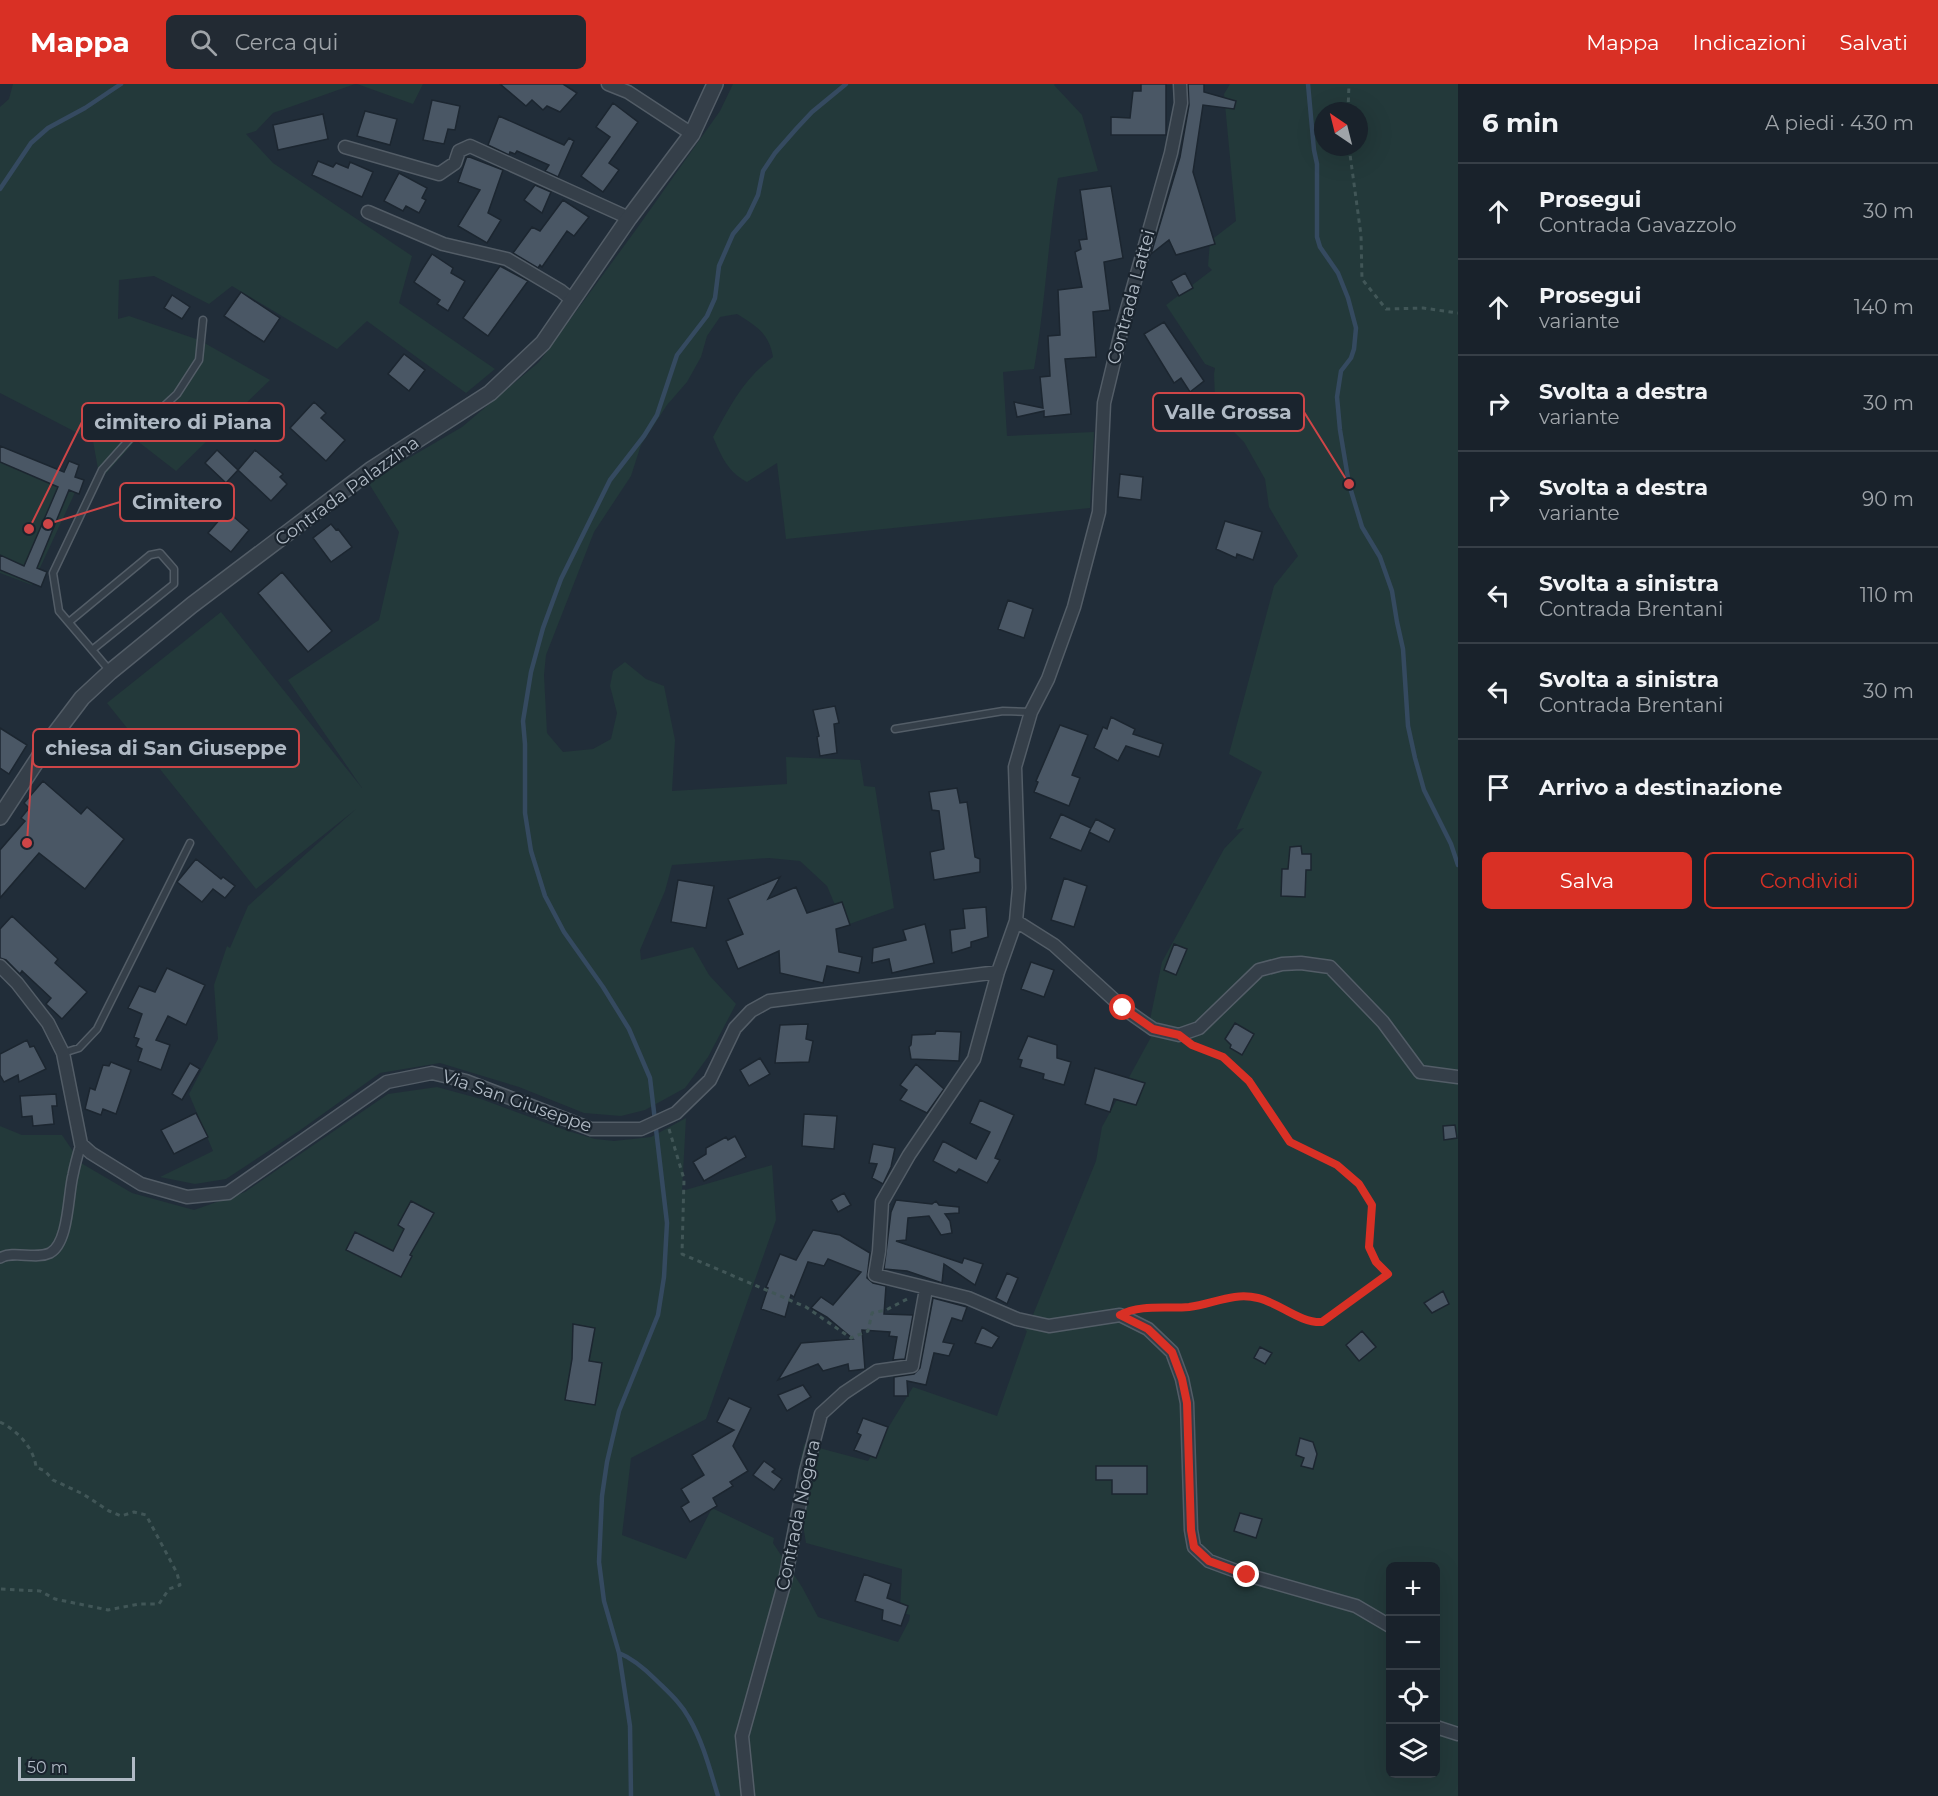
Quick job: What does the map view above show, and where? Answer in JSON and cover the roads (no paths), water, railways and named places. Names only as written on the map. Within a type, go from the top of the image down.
[{"type":"street","points":[[608,84],[628,92],[692,134]]},
{"type":"street","name":"Contrada Palazzina","points":[[0,817],[51,739],[82,698],[110,672],[192,605],[372,469],[490,393],[543,343],[629,218],[692,134],[715,84]]},
{"type":"street","name":"Contrada Lattei","points":[[927,1289],[875,1275],[882,1203],[909,1155],[974,1059],[998,972],[1016,921],[1019,888],[1016,767],[1031,712],[1048,679],[1074,607],[1099,512],[1104,403],[1124,320],[1171,153],[1181,104],[1180,84]]},
{"type":"street","points":[[345,147],[439,174],[454,163],[459,151],[470,146],[629,218]]},
{"type":"street","points":[[368,212],[443,244],[507,259],[572,300]]},
{"type":"street","points":[[1016,921],[1054,945],[1123,1008],[1153,1029],[1179,1035],[1199,1028],[1259,970],[1282,964],[1301,963],[1330,967],[1383,1023],[1420,1072],[1458,1077]]},
{"type":"street","points":[[0,966],[17,983],[48,1023],[63,1053],[81,1144],[72,1177],[63,1234],[58,1245],[49,1253],[1,1256]]},
{"type":"street","name":"Via San Giuseppe","points":[[81,1144],[91,1153],[141,1184],[187,1197],[228,1193],[387,1082],[432,1073],[466,1081],[591,1129],[641,1129],[676,1113],[710,1080],[735,1028],[751,1011],[769,1001],[998,972]]},
{"type":"street","points":[[927,1289],[968,1298],[1017,1319],[1049,1326],[1120,1315],[1148,1329],[1172,1352],[1182,1379],[1187,1403],[1191,1530],[1194,1547],[1209,1561],[1247,1575],[1356,1606],[1386,1624]]},
{"type":"street","name":"Contrada Nogara","points":[[748,1796],[742,1736],[785,1581],[806,1471],[821,1414],[844,1393],[877,1371],[912,1366],[927,1289]]},
{"type":"street","points":[[1440,1728],[1458,1734]]},
{"type":"lane","points":[[110,672],[59,611],[52,573],[102,470],[135,433],[177,394],[199,360],[202,320]]},
{"type":"lane","points":[[69,622],[150,555],[160,554],[174,569],[174,584],[92,650]]},
{"type":"lane","points":[[895,729],[1003,711],[1031,712]]},
{"type":"lane","points":[[63,1053],[79,1048],[96,1029],[190,843]]},
{"type":"waterway","points":[[0,189],[31,143],[48,128],[85,108],[121,84]]},
{"type":"waterway","points":[[718,1796],[702,1746],[689,1718],[648,1672],[619,1653],[604,1601],[599,1562],[602,1496],[607,1462],[619,1411],[658,1315],[664,1277],[667,1223],[650,1078],[629,1029],[564,932],[545,896],[531,851],[525,813],[523,721],[531,672],[543,628],[561,579],[610,480],[657,415],[677,355],[707,316],[715,298],[719,266],[733,234],[748,216],[758,195],[763,171],[775,153],[812,112],[846,84]]},
{"type":"waterway","points":[[1308,84],[1317,164],[1317,237],[1320,247],[1338,273],[1356,328],[1354,349],[1351,358],[1341,371],[1337,397],[1349,484],[1362,527],[1380,557],[1392,591],[1403,649],[1408,726],[1424,790],[1451,844],[1458,865]]},
{"type":"waterway","points":[[619,1653],[630,1726],[631,1796]]},
{"type":"place","name":"Valle Grossa","points":[[1349,484]]},
{"type":"place","name":"Cimitero","points":[[48,524]]},
{"type":"place","name":"cimitero di Piana","points":[[29,529]]},
{"type":"place","name":"chiesa di San Giuseppe","points":[[27,843]]}]
